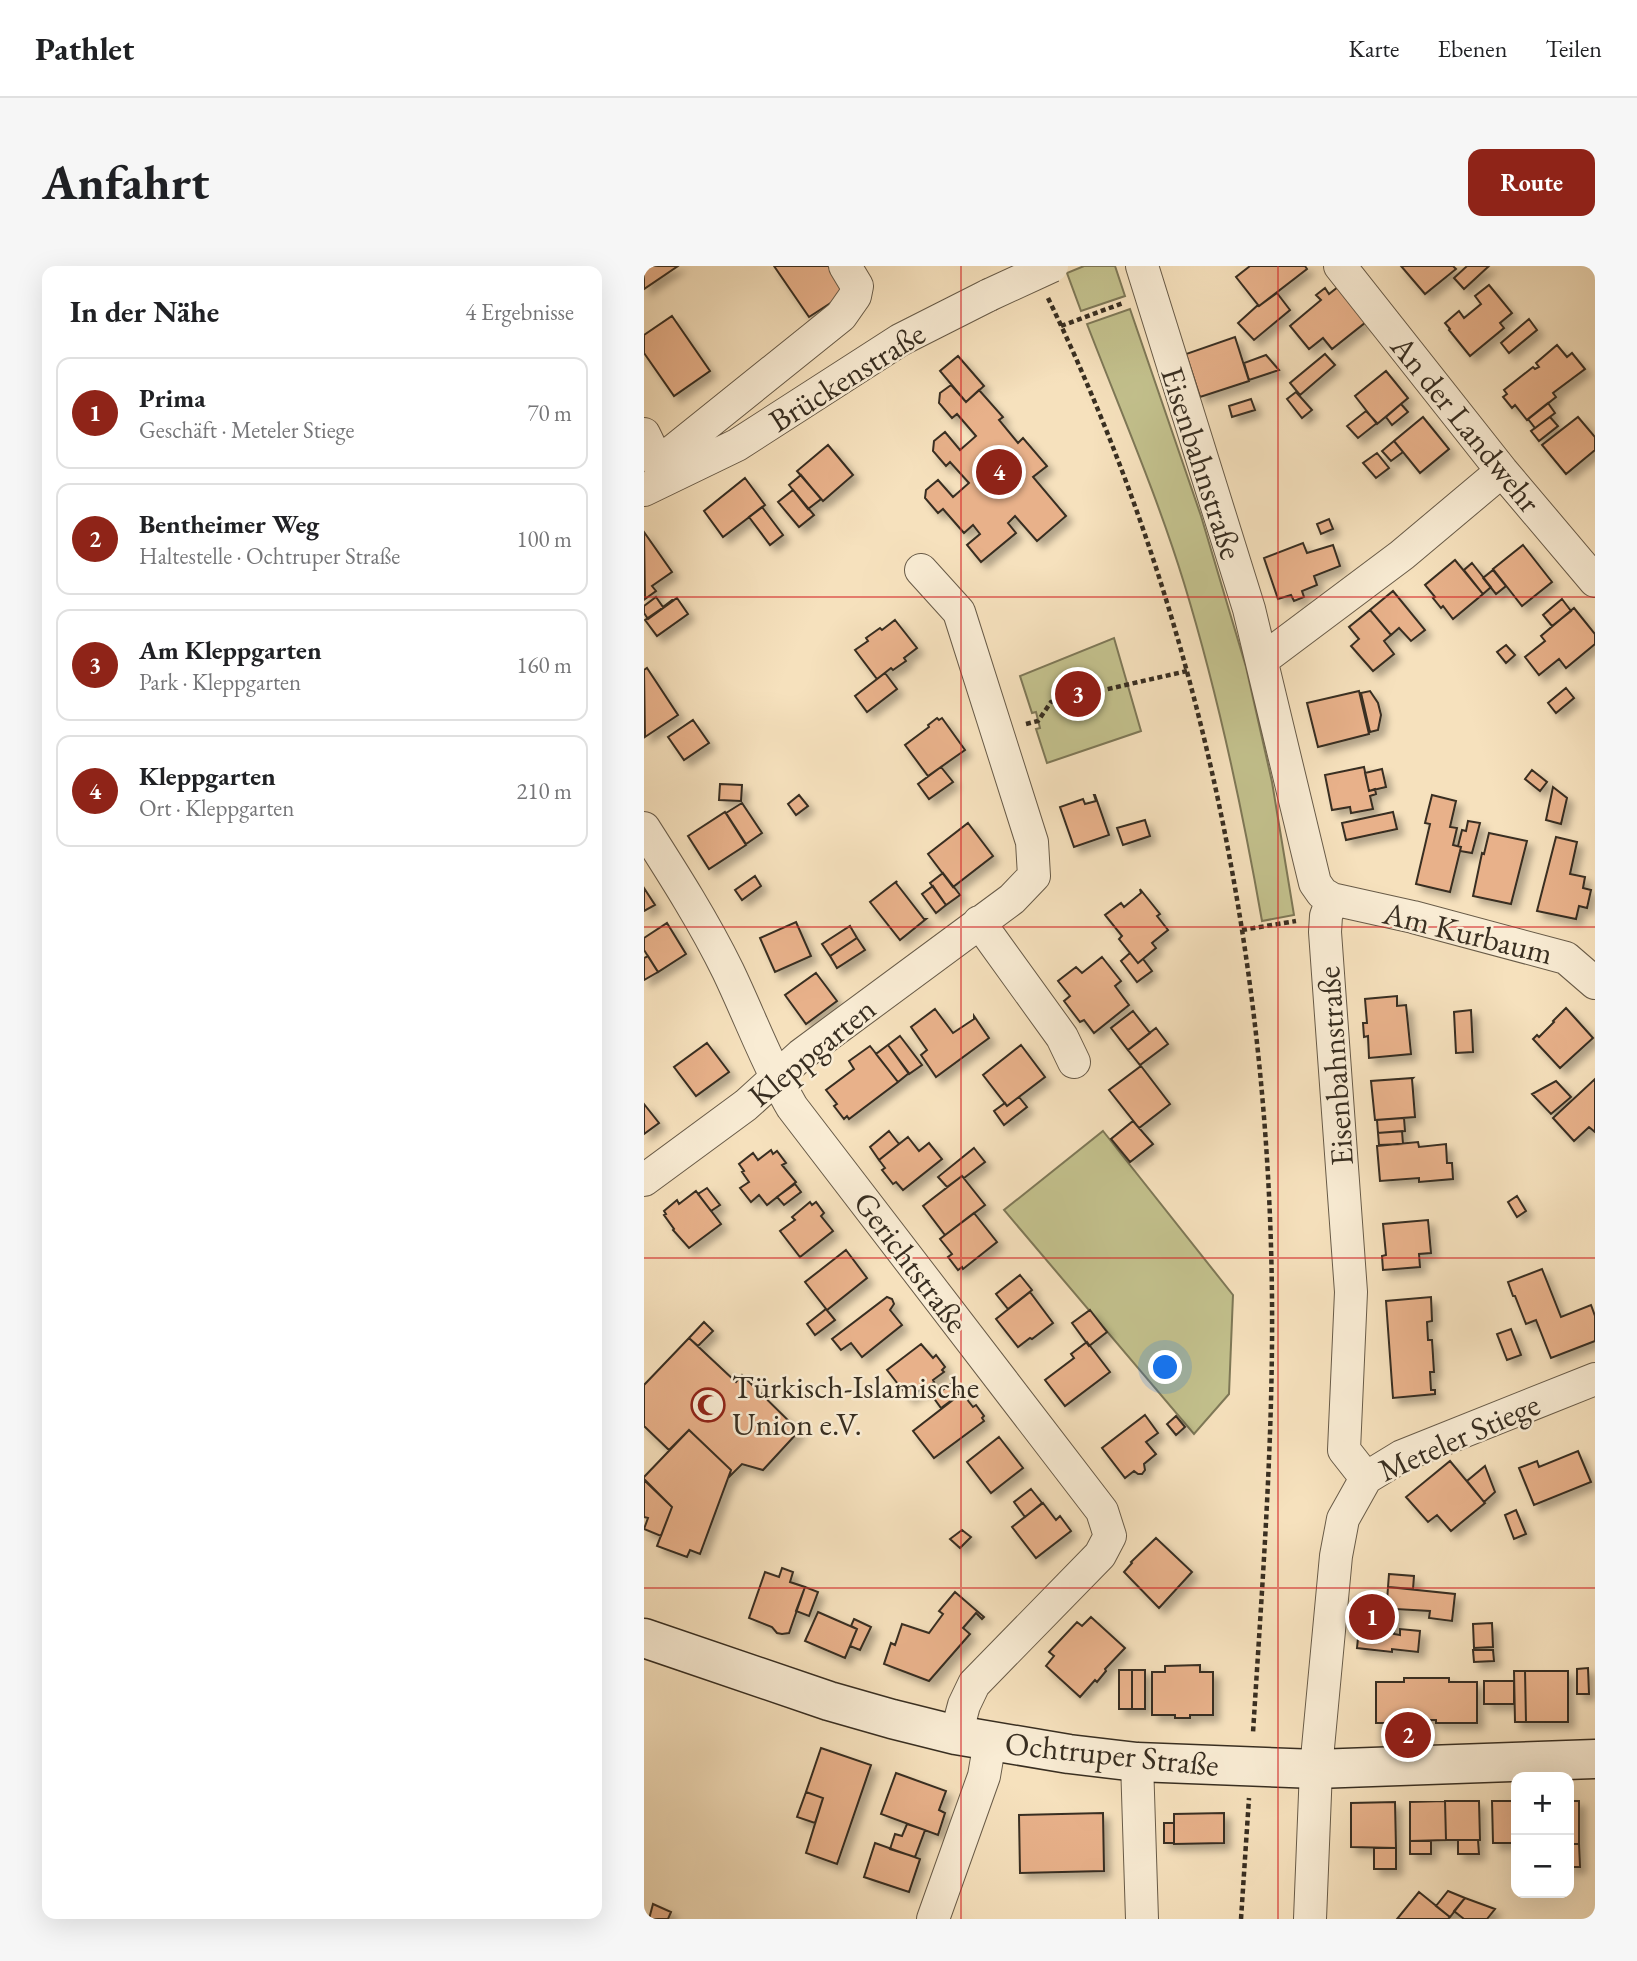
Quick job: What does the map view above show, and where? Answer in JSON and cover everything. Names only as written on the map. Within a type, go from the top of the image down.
[{"type":"main road","name":"Ochtruper Straße","points":[[644,1638],[829,1701],[973,1738],[1069,1754],[1137,1762],[1316,1769],[1595,1759]]},
{"type":"street","points":[[655,485],[673,451],[841,316],[855,296],[857,286],[845,266]]},
{"type":"street","name":"Eisenbahnstraße","points":[[1142,266],[1249,609],[1315,883],[1322,893],[1332,899],[1326,916],[1325,932],[1351,1292],[1344,1450],[1366,1478]]},
{"type":"street","name":"An der Landwehr","points":[[1340,266],[1502,471],[1594,577]]},
{"type":"street","name":"Brückenstraße","points":[[655,485],[737,445],[900,340],[989,295],[1048,278]]},
{"type":"street","points":[[644,434],[655,485]]},
{"type":"street","points":[[1262,660],[1402,555],[1502,471]]},
{"type":"street","name":"Kleppgarten","points":[[644,1180],[746,1105],[801,1055],[1012,900],[1034,876],[1032,842],[959,612],[921,570]]},
{"type":"street","name":"Gerichtstraße","points":[[644,828],[693,906],[729,972],[776,1080],[800,1118],[1102,1511],[1110,1536],[1100,1555],[974,1684],[964,1705],[984,1776],[933,1919]]},
{"type":"street","name":"Am Kurbaum","points":[[1332,899],[1566,958],[1595,983]]},
{"type":"street","points":[[979,922],[1062,1037],[1074,1062]]},
{"type":"street","name":"Meteler Stiege","points":[[1310,1919],[1316,1769],[1336,1556],[1343,1519],[1366,1478],[1402,1456],[1595,1379]]},
{"type":"street","points":[[1137,1762],[1142,1919]]},
{"type":"path","points":[[1048,278],[1062,326],[1139,517],[1187,671],[1220,810],[1242,930],[1256,1035],[1265,1130],[1272,1341],[1268,1483],[1241,1919]]},
{"type":"path","points":[[1062,326],[1127,301]]},
{"type":"path","points":[[998,732],[1038,721],[1052,702],[1187,671]]},
{"type":"path","points":[[1242,930],[1295,921]]},
{"type":"shaded area","points":[[1084,266],[1115,266],[1125,296],[1081,311],[1067,273]]},
{"type":"shaded area","points":[[1130,309],[1201,516],[1246,667],[1272,782],[1294,915],[1262,921],[1228,751],[1184,583],[1138,453],[1087,324]]},
{"type":"shaded area","points":[[1114,638],[1141,731],[1047,763],[1036,729],[1040,728],[1036,712],[1032,713],[1020,676]]},
{"type":"shaded area","points":[[1103,1131],[1233,1295],[1229,1394],[1194,1434],[1004,1210]]},
{"type":"building","points":[[644,266],[678,266],[644,289]]},
{"type":"building","points":[[774,266],[829,266],[846,293],[809,317]]},
{"type":"building","points":[[1250,266],[1305,266],[1307,269],[1259,306],[1236,277]]},
{"type":"building","points":[[1401,266],[1453,266],[1456,269],[1425,294]]},
{"type":"building","points":[[1467,266],[1489,266],[1464,289],[1454,278]]},
{"type":"building","points":[[1489,285],[1512,313],[1500,323],[1504,328],[1470,356],[1445,323],[1459,311],[1464,318],[1481,304],[1475,296]]},
{"type":"building","points":[[1338,287],[1366,322],[1332,349],[1323,338],[1309,349],[1290,326],[1321,300],[1316,295],[1325,288],[1329,294]]},
{"type":"building","points":[[1277,293],[1290,310],[1254,340],[1238,323]]},
{"type":"building","points":[[672,316],[710,371],[674,396],[644,353],[644,335]]},
{"type":"building","points":[[1529,319],[1537,330],[1509,353],[1501,343]]},
{"type":"building","points":[[1235,337],[1249,381],[1200,397],[1186,354]]},
{"type":"building","points":[[1557,345],[1567,357],[1572,353],[1585,369],[1553,393],[1556,397],[1527,420],[1515,405],[1512,408],[1503,397],[1507,394],[1504,390],[1533,367],[1539,367],[1536,363]]},
{"type":"building","points":[[1325,354],[1335,365],[1300,395],[1290,383]]},
{"type":"building","points":[[1266,355],[1279,370],[1249,380],[1244,363]]},
{"type":"building","points":[[958,356],[984,386],[966,402],[940,371]]},
{"type":"building","points":[[1386,371],[1408,398],[1377,424],[1355,396]]},
{"type":"building","points":[[951,385],[966,402],[979,390],[1003,417],[999,420],[1018,443],[1023,438],[1047,466],[1033,477],[1066,516],[1037,541],[1015,516],[1008,523],[1016,533],[981,562],[967,545],[980,534],[973,525],[964,533],[943,509],[938,513],[925,498],[926,490],[938,480],[953,497],[969,483],[950,462],[946,466],[933,451],[934,441],[945,432],[960,450],[976,436],[957,414],[952,418],[939,403],[940,393]]},
{"type":"building","points":[[1296,392],[1312,410],[1302,418],[1287,399]]},
{"type":"building","points":[[1251,399],[1255,410],[1232,417],[1229,406]]},
{"type":"building","points":[[1548,403],[1555,413],[1535,428],[1528,419]]},
{"type":"building","points":[[1401,404],[1408,412],[1392,425],[1386,417]]},
{"type":"building","points":[[1366,411],[1377,423],[1358,438],[1347,426]]},
{"type":"building","points":[[1423,417],[1449,449],[1420,473],[1394,441]]},
{"type":"building","points":[[1550,417],[1558,426],[1539,441],[1531,431]]},
{"type":"building","points":[[1578,417],[1595,437],[1595,450],[1566,474],[1542,445]]},
{"type":"building","points":[[1394,441],[1403,452],[1391,461],[1382,451]]},
{"type":"building","points":[[828,445],[853,475],[823,501],[797,471]]},
{"type":"building","points":[[1377,453],[1389,468],[1376,478],[1363,463]]},
{"type":"building","points":[[801,475],[821,499],[808,509],[789,485]]},
{"type":"building","points":[[745,478],[765,505],[723,537],[704,511]]},
{"type":"building","points":[[793,490],[814,515],[799,527],[778,502]]},
{"type":"building","points":[[762,507],[783,535],[770,545],[749,517]]},
{"type":"building","points":[[1329,519],[1333,529],[1321,534],[1317,524]]},
{"type":"building","points":[[644,532],[672,572],[652,586],[656,591],[645,599]]},
{"type":"building","points":[[1303,543],[1307,553],[1333,545],[1340,566],[1314,576],[1317,585],[1302,591],[1304,597],[1294,601],[1291,595],[1278,599],[1264,558]]},
{"type":"building","points":[[1523,545],[1552,582],[1522,606],[1493,569]]},
{"type":"building","points":[[1455,560],[1483,594],[1453,619],[1443,606],[1441,608],[1425,585]]},
{"type":"building","points":[[1472,563],[1491,587],[1483,594],[1464,570]]},
{"type":"building","points":[[1493,570],[1506,586],[1496,594],[1483,578]]},
{"type":"building","points":[[1393,591],[1425,630],[1411,641],[1399,628],[1391,635],[1370,610]]},
{"type":"building","points":[[656,597],[663,607],[673,601],[648,619],[644,606]]},
{"type":"building","points":[[677,598],[688,614],[657,636],[645,620]]},
{"type":"building","points":[[1562,599],[1571,611],[1552,626],[1543,615]]},
{"type":"building","points":[[1574,608],[1595,634],[1595,644],[1566,668],[1559,659],[1539,675],[1525,657],[1545,641],[1541,636]]},
{"type":"building","points":[[1370,610],[1391,635],[1384,641],[1394,654],[1373,671],[1351,646],[1359,639],[1349,627]]},
{"type":"building","points":[[895,620],[917,648],[904,658],[906,661],[877,679],[855,650],[868,641],[866,638]]},
{"type":"building","points":[[1506,645],[1515,655],[1506,663],[1497,652]]},
{"type":"building","points":[[647,668],[678,715],[645,737],[644,670]]},
{"type":"building","points":[[885,673],[897,689],[867,712],[855,696]]},
{"type":"building","points":[[1566,688],[1574,698],[1556,713],[1548,703]]},
{"type":"building","points":[[1359,691],[1369,734],[1318,747],[1307,703]]},
{"type":"building","points":[[1370,691],[1378,703],[1381,715],[1378,730],[1370,732],[1361,693]]},
{"type":"building","points":[[937,718],[942,718],[965,750],[928,776],[905,745]]},
{"type":"building","points":[[693,720],[709,743],[684,760],[668,737]]},
{"type":"building","points":[[941,767],[953,782],[929,799],[918,784]]},
{"type":"building","points":[[1364,767],[1369,791],[1375,789],[1376,794],[1370,796],[1373,809],[1351,813],[1350,807],[1332,810],[1325,775]]},
{"type":"building","points":[[1382,769],[1386,787],[1369,791],[1365,773]]},
{"type":"building","points":[[1532,770],[1547,782],[1540,791],[1525,779]]},
{"type":"building","points":[[720,784],[742,785],[741,801],[719,800]]},
{"type":"building","points":[[1553,787],[1567,798],[1561,824],[1546,820]]},
{"type":"building","points":[[799,795],[808,806],[796,815],[788,804]]},
{"type":"building","points":[[1094,795],[1109,835],[1074,847],[1060,807],[1083,799],[1085,804],[1096,801]]},
{"type":"building","points":[[1432,795],[1456,801],[1450,827],[1457,828],[1453,845],[1461,847],[1450,892],[1416,884],[1430,824],[1425,823]]},
{"type":"building","points":[[742,803],[762,833],[746,844],[726,813]]},
{"type":"building","points":[[725,812],[746,845],[709,869],[688,836]]},
{"type":"building","points":[[1393,812],[1397,829],[1346,840],[1342,823]]},
{"type":"building","points":[[1145,820],[1150,836],[1123,845],[1117,828]]},
{"type":"building","points":[[1468,821],[1480,823],[1472,853],[1460,851],[1461,847],[1458,846],[1462,830],[1466,831]]},
{"type":"building","points":[[968,823],[993,856],[953,887],[928,854]]},
{"type":"building","points":[[1489,833],[1527,841],[1511,904],[1473,896]]},
{"type":"building","points":[[1556,837],[1577,842],[1570,874],[1585,877],[1583,888],[1591,890],[1587,908],[1579,906],[1576,919],[1537,911]]},
{"type":"building","points":[[943,873],[960,895],[946,905],[930,883]]},
{"type":"building","points":[[755,876],[761,886],[742,900],[735,890]]},
{"type":"building","points":[[897,881],[926,919],[900,940],[870,902]]},
{"type":"building","points":[[933,886],[946,905],[936,913],[922,894]]},
{"type":"building","points":[[644,888],[655,905],[644,911]]},
{"type":"building","points":[[1140,889],[1160,914],[1157,916],[1168,930],[1152,943],[1156,948],[1138,963],[1119,939],[1122,936],[1105,915],[1121,903],[1124,907],[1141,893]]},
{"type":"building","points":[[796,922],[811,956],[775,972],[760,938]]},
{"type":"building","points":[[667,923],[686,954],[658,972],[644,950],[644,938]]},
{"type":"building","points":[[850,926],[857,938],[830,956],[822,944]]},
{"type":"building","points":[[857,938],[865,950],[837,968],[830,956]]},
{"type":"building","points":[[1130,953],[1138,963],[1143,959],[1152,971],[1137,982],[1121,961]]},
{"type":"building","points":[[648,956],[658,972],[644,980],[644,958]]},
{"type":"building","points":[[1102,957],[1121,981],[1115,986],[1129,1005],[1094,1033],[1084,1020],[1080,1022],[1064,1001],[1070,996],[1058,981],[1076,967],[1082,973]]},
{"type":"building","points":[[816,973],[837,1001],[806,1024],[785,995]]},
{"type":"building","points":[[1397,996],[1397,1006],[1406,1005],[1411,1054],[1369,1058],[1368,1036],[1364,1037],[1363,1023],[1367,1023],[1365,999]]},
{"type":"building","points":[[1566,1008],[1593,1038],[1560,1068],[1533,1039],[1537,1035],[1539,1037]]},
{"type":"building","points":[[935,1009],[953,1033],[974,1019],[974,1016],[989,1038],[936,1077],[921,1055],[927,1050],[911,1027]]},
{"type":"building","points":[[1471,1010],[1473,1052],[1456,1053],[1454,1012]]},
{"type":"building","points":[[1133,1011],[1150,1033],[1128,1050],[1111,1028]]},
{"type":"building","points":[[1156,1028],[1168,1044],[1140,1065],[1128,1050]]},
{"type":"building","points":[[900,1036],[922,1065],[909,1074],[888,1045]]},
{"type":"building","points":[[707,1043],[729,1072],[696,1096],[674,1067]]},
{"type":"building","points":[[888,1045],[909,1073],[898,1082],[876,1054]]},
{"type":"building","points":[[1021,1045],[1045,1077],[1007,1106],[983,1075]]},
{"type":"building","points":[[870,1046],[898,1082],[849,1119],[847,1116],[844,1119],[826,1090],[854,1069],[849,1061]]},
{"type":"building","points":[[1141,1066],[1170,1104],[1139,1128],[1109,1090]]},
{"type":"building","points":[[1413,1078],[1415,1117],[1375,1120],[1371,1081]]},
{"type":"building","points":[[1595,1079],[1595,1132],[1589,1127],[1574,1141],[1553,1118]]},
{"type":"building","points":[[1556,1081],[1571,1097],[1551,1114],[1532,1094]]},
{"type":"building","points":[[1019,1097],[1027,1107],[1004,1125],[994,1111]]},
{"type":"building","points":[[644,1104],[659,1123],[644,1134]]},
{"type":"building","points":[[1404,1118],[1405,1131],[1378,1133],[1377,1120]]},
{"type":"building","points":[[1133,1121],[1153,1144],[1130,1162],[1111,1139]]},
{"type":"building","points":[[889,1131],[899,1144],[879,1160],[870,1147]]},
{"type":"building","points":[[1402,1131],[1403,1144],[1379,1145],[1378,1133]]},
{"type":"building","points":[[908,1137],[919,1151],[929,1143],[942,1159],[903,1190],[896,1182],[893,1184],[882,1170],[885,1168],[879,1160]]},
{"type":"building","points":[[1418,1142],[1419,1147],[1446,1144],[1447,1163],[1452,1163],[1453,1179],[1380,1181],[1377,1146]]},
{"type":"building","points":[[974,1148],[985,1162],[947,1187],[938,1177]]},
{"type":"building","points":[[771,1150],[773,1154],[777,1151],[786,1163],[782,1165],[796,1182],[767,1205],[759,1195],[751,1202],[740,1188],[749,1182],[739,1164],[753,1153],[758,1160]]},
{"type":"building","points":[[962,1176],[985,1205],[945,1235],[923,1206]]},
{"type":"building","points":[[795,1184],[801,1192],[784,1205],[777,1197]]},
{"type":"building","points":[[707,1188],[720,1205],[711,1211],[698,1194]]},
{"type":"building","points":[[696,1191],[721,1224],[689,1248],[673,1230],[664,1211],[677,1200],[679,1204]]},
{"type":"building","points":[[1517,1196],[1526,1211],[1517,1217],[1508,1202]]},
{"type":"building","points":[[810,1202],[812,1205],[816,1202],[824,1213],[821,1216],[833,1231],[800,1257],[780,1231],[795,1220],[792,1217]]},
{"type":"building","points":[[974,1213],[997,1242],[963,1269],[962,1267],[958,1270],[948,1257],[952,1254],[940,1239]]},
{"type":"building","points":[[1428,1220],[1431,1253],[1419,1254],[1420,1267],[1383,1270],[1382,1256],[1386,1255],[1383,1224]]},
{"type":"building","points":[[846,1250],[867,1278],[827,1310],[805,1282]]},
{"type":"building","points":[[1542,1269],[1561,1317],[1591,1305],[1595,1316],[1595,1341],[1551,1358],[1536,1320],[1526,1324],[1508,1282]]},
{"type":"building","points":[[1020,1275],[1032,1290],[1008,1309],[996,1294]]},
{"type":"building","points":[[1030,1292],[1053,1323],[1018,1347],[996,1319]]},
{"type":"building","points":[[887,1297],[892,1299],[894,1304],[890,1310],[902,1325],[862,1357],[851,1343],[841,1350],[832,1339]]},
{"type":"building","points":[[1431,1297],[1432,1321],[1427,1322],[1428,1340],[1432,1340],[1434,1372],[1430,1372],[1431,1390],[1435,1390],[1435,1394],[1393,1398],[1386,1301]]},
{"type":"building","points":[[826,1309],[835,1320],[815,1335],[807,1324]]},
{"type":"building","points":[[1090,1310],[1107,1332],[1089,1346],[1072,1323]]},
{"type":"building","points":[[704,1322],[713,1331],[698,1346],[689,1338]]},
{"type":"building","points":[[1511,1329],[1521,1355],[1507,1360],[1497,1334]]},
{"type":"building","name":"Türkisch-Islamische Union e.V.","points":[[689,1338],[736,1382],[742,1375],[799,1431],[763,1470],[742,1464],[729,1477],[731,1470],[689,1430],[669,1450],[644,1426],[644,1385]]},
{"type":"building","points":[[1087,1342],[1110,1372],[1065,1406],[1045,1380],[1074,1358],[1071,1354]]},
{"type":"building","points":[[921,1344],[933,1358],[936,1355],[945,1367],[942,1370],[944,1372],[922,1392],[920,1390],[909,1398],[887,1370]]},
{"type":"building","points":[[952,1383],[960,1394],[941,1408],[933,1397]]},
{"type":"building","points":[[962,1393],[973,1407],[976,1405],[984,1416],[984,1421],[934,1458],[913,1431]]},
{"type":"building","points":[[1145,1415],[1158,1433],[1146,1442],[1156,1454],[1144,1464],[1145,1470],[1142,1474],[1134,1471],[1125,1478],[1102,1448]]},
{"type":"building","points":[[1176,1416],[1185,1427],[1176,1435],[1167,1424]]},
{"type":"building","points":[[689,1430],[731,1470],[700,1554],[690,1550],[687,1557],[657,1546],[672,1507],[644,1477]]},
{"type":"building","points":[[999,1437],[1023,1468],[991,1493],[967,1462]]},
{"type":"building","points":[[1578,1451],[1591,1482],[1534,1505],[1519,1468],[1537,1461],[1539,1467]]},
{"type":"building","points":[[1450,1461],[1485,1503],[1451,1531],[1437,1515],[1428,1522],[1406,1497]]},
{"type":"building","points":[[1485,1466],[1495,1492],[1484,1502],[1467,1481]]},
{"type":"building","points":[[644,1480],[672,1507],[661,1536],[644,1529],[648,1518],[644,1517]]},
{"type":"building","points":[[1031,1489],[1042,1503],[1025,1517],[1014,1502]]},
{"type":"building","points":[[1043,1503],[1056,1520],[1060,1516],[1071,1531],[1036,1558],[1012,1527]]},
{"type":"building","points":[[1516,1510],[1526,1534],[1514,1539],[1505,1515]]},
{"type":"building","points":[[962,1530],[971,1537],[960,1548],[950,1539]]},
{"type":"building","points":[[1156,1538],[1192,1572],[1159,1608],[1124,1572]]},
{"type":"building","points":[[782,1568],[793,1572],[790,1582],[805,1587],[789,1633],[782,1634],[749,1618],[765,1572],[779,1577]]},
{"type":"building","points":[[1389,1574],[1414,1576],[1413,1589],[1388,1587]]},
{"type":"building","points":[[805,1587],[818,1592],[809,1616],[796,1611]]},
{"type":"building","points":[[1388,1587],[1455,1594],[1452,1621],[1429,1618],[1430,1611],[1396,1609],[1394,1634],[1400,1635],[1400,1629],[1420,1631],[1418,1652],[1357,1648],[1362,1599],[1387,1601]]},
{"type":"building","points":[[955,1592],[984,1617],[982,1619],[976,1613],[963,1628],[970,1634],[929,1681],[884,1664],[891,1643],[895,1645],[902,1624],[929,1633],[943,1614],[939,1611]]},
{"type":"building","points":[[818,1612],[857,1629],[845,1658],[805,1641]]},
{"type":"building","points":[[1091,1617],[1125,1648],[1097,1682],[1095,1680],[1080,1697],[1046,1666],[1054,1656],[1049,1652],[1077,1622],[1082,1626]]},
{"type":"building","points":[[854,1619],[871,1627],[860,1650],[850,1646],[857,1629],[851,1626]]},
{"type":"building","points":[[1492,1623],[1493,1647],[1474,1648],[1473,1624]]},
{"type":"building","points":[[1473,1650],[1493,1650],[1494,1661],[1474,1662]]},
{"type":"building","points":[[1200,1665],[1200,1672],[1213,1672],[1213,1715],[1175,1718],[1175,1715],[1152,1715],[1152,1672],[1165,1672],[1165,1666]]},
{"type":"building","points":[[1588,1668],[1589,1694],[1577,1694],[1577,1669]]},
{"type":"building","points":[[1119,1670],[1132,1670],[1132,1709],[1119,1709]]},
{"type":"building","points":[[1132,1670],[1145,1670],[1145,1709],[1132,1709]]},
{"type":"building","points":[[1514,1671],[1525,1671],[1526,1722],[1515,1722]]},
{"type":"building","points":[[1525,1671],[1568,1671],[1568,1722],[1526,1722]]},
{"type":"building","points":[[1404,1678],[1449,1678],[1449,1682],[1477,1682],[1477,1723],[1417,1720],[1417,1723],[1376,1723],[1376,1682],[1404,1682]]},
{"type":"building","points":[[1484,1681],[1514,1681],[1514,1704],[1484,1704]]},
{"type":"building","points":[[821,1748],[871,1765],[837,1864],[806,1853],[823,1798],[806,1792]]},
{"type":"building","points":[[896,1773],[946,1791],[939,1810],[945,1813],[938,1835],[881,1814]]},
{"type":"building","points":[[806,1792],[823,1798],[815,1823],[797,1817]]},
{"type":"building","points":[[1445,1801],[1446,1840],[1410,1841],[1410,1802]]},
{"type":"building","points":[[1445,1801],[1479,1801],[1480,1840],[1446,1840]]},
{"type":"building","points":[[1492,1801],[1511,1801],[1511,1843],[1493,1843]]},
{"type":"building","points":[[1574,1801],[1579,1801],[1579,1844],[1574,1844]]},
{"type":"building","points":[[1395,1802],[1396,1848],[1351,1847],[1351,1803]]},
{"type":"building","points":[[1103,1813],[1104,1871],[1020,1873],[1019,1815]]},
{"type":"building","points":[[1224,1813],[1224,1843],[1174,1844],[1174,1814]]},
{"type":"building","points":[[1164,1823],[1174,1823],[1174,1843],[1164,1843]]},
{"type":"building","points":[[907,1824],[925,1830],[915,1857],[890,1849],[895,1834],[902,1836]]},
{"type":"building","points":[[1458,1840],[1478,1840],[1479,1854],[1458,1854]]},
{"type":"building","points":[[1410,1841],[1431,1841],[1431,1854],[1410,1854]]},
{"type":"building","points":[[875,1843],[920,1859],[909,1892],[864,1877]]},
{"type":"building","points":[[1574,1844],[1579,1844],[1580,1867],[1574,1867]]},
{"type":"building","points":[[1374,1848],[1396,1848],[1396,1869],[1374,1869]]},
{"type":"building","points":[[1448,1891],[1465,1898],[1450,1917],[1436,1906]]},
{"type":"building","points":[[1419,1892],[1450,1917],[1397,1919]]},
{"type":"building","points":[[1465,1898],[1495,1909],[1487,1919],[1464,1919],[1454,1911]]},
{"type":"building","points":[[653,1904],[671,1912],[668,1919],[649,1919]]},
{"type":"place","name":"Kleppgarten","points":[[999,472]]},
{"type":"place","name":"Am Kleppgarten","points":[[1078,694]]},
{"type":"place","name":"Türkisch-Islamische Union e.V.","points":[[708,1405]]},
{"type":"place","name":"Prima","points":[[1372,1617]]},
{"type":"place","name":"Bentheimer Weg","points":[[1408,1735]]}]
